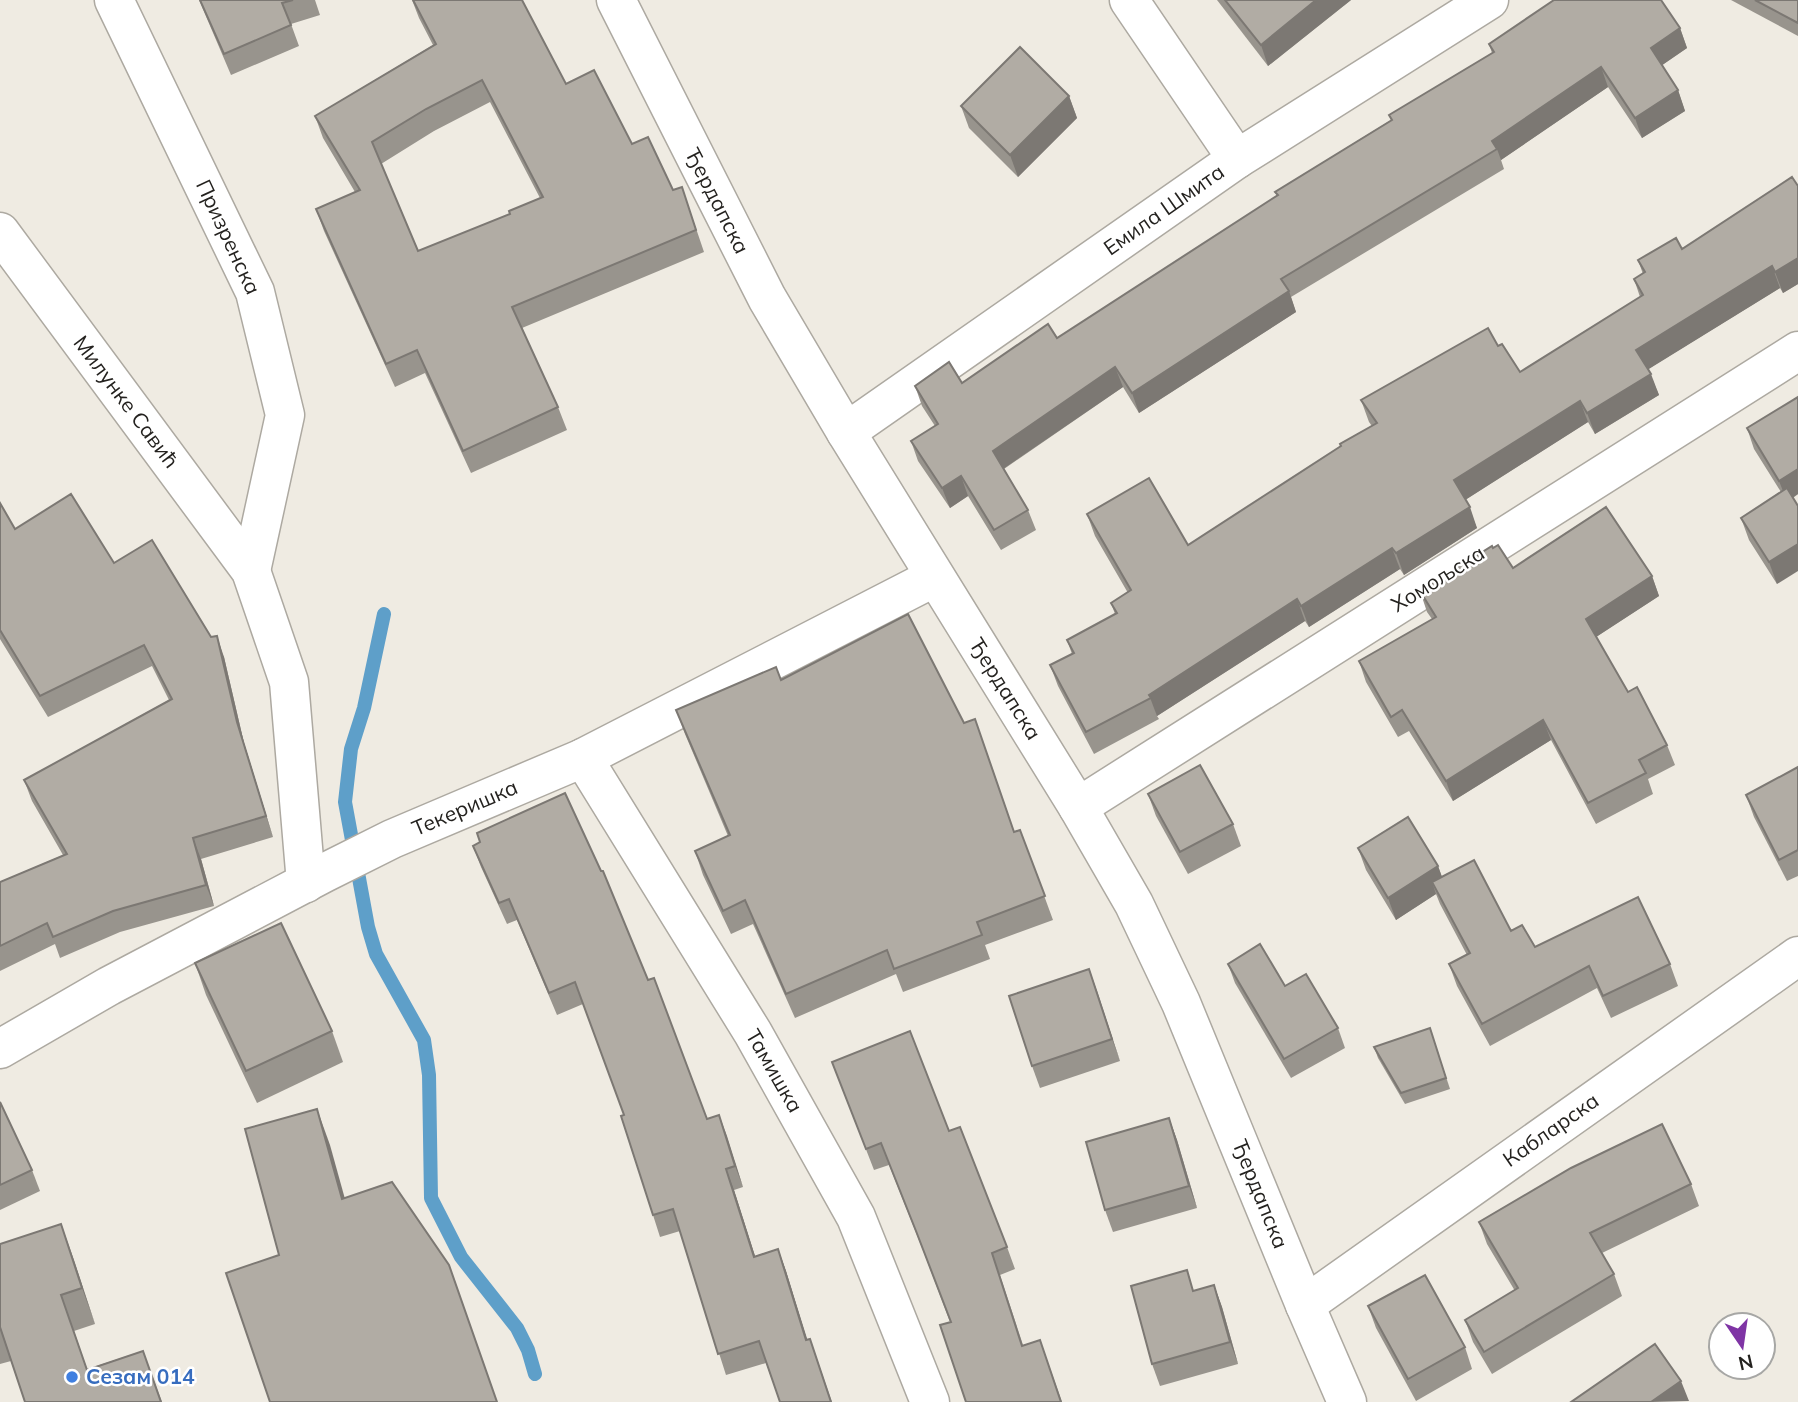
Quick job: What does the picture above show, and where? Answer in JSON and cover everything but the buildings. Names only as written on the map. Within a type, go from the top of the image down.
[{"type":"street","name":"Призренска","points":[[114,0],[256,292],[285,415],[251,571]]},
{"type":"street","name":"Ђердапска","points":[[616,0],[767,298],[846,432],[1078,807],[1134,904],[1181,1003],[1347,1402]]},
{"type":"street","points":[[1129,0],[1237,159]]},
{"type":"street","name":"Емила Шмита","points":[[846,432],[1237,159],[1489,0]]},
{"type":"street","name":"Милунке Савић","points":[[0,232],[251,571]]},
{"type":"street","name":"Хомољска","points":[[1078,807],[1798,351]]},
{"type":"street","points":[[251,571],[289,682],[315,878]]},
{"type":"street","name":"Текеришка","points":[[0,1049],[109,986],[391,839],[583,758],[935,577]]},
{"type":"street","name":"Тамишка","points":[[583,758],[753,1034],[856,1217],[930,1402]]},
{"type":"street","name":"Кабларска","points":[[1305,1305],[1798,956]]},
{"type":"waterway","points":[[384,614],[364,708],[351,749],[345,802],[368,927],[376,954],[424,1040],[429,1075],[431,1198],[461,1257],[517,1328],[528,1350],[535,1374]]},
{"type":"place","name":"Сезам 014","points":[[72,1377]]}]
